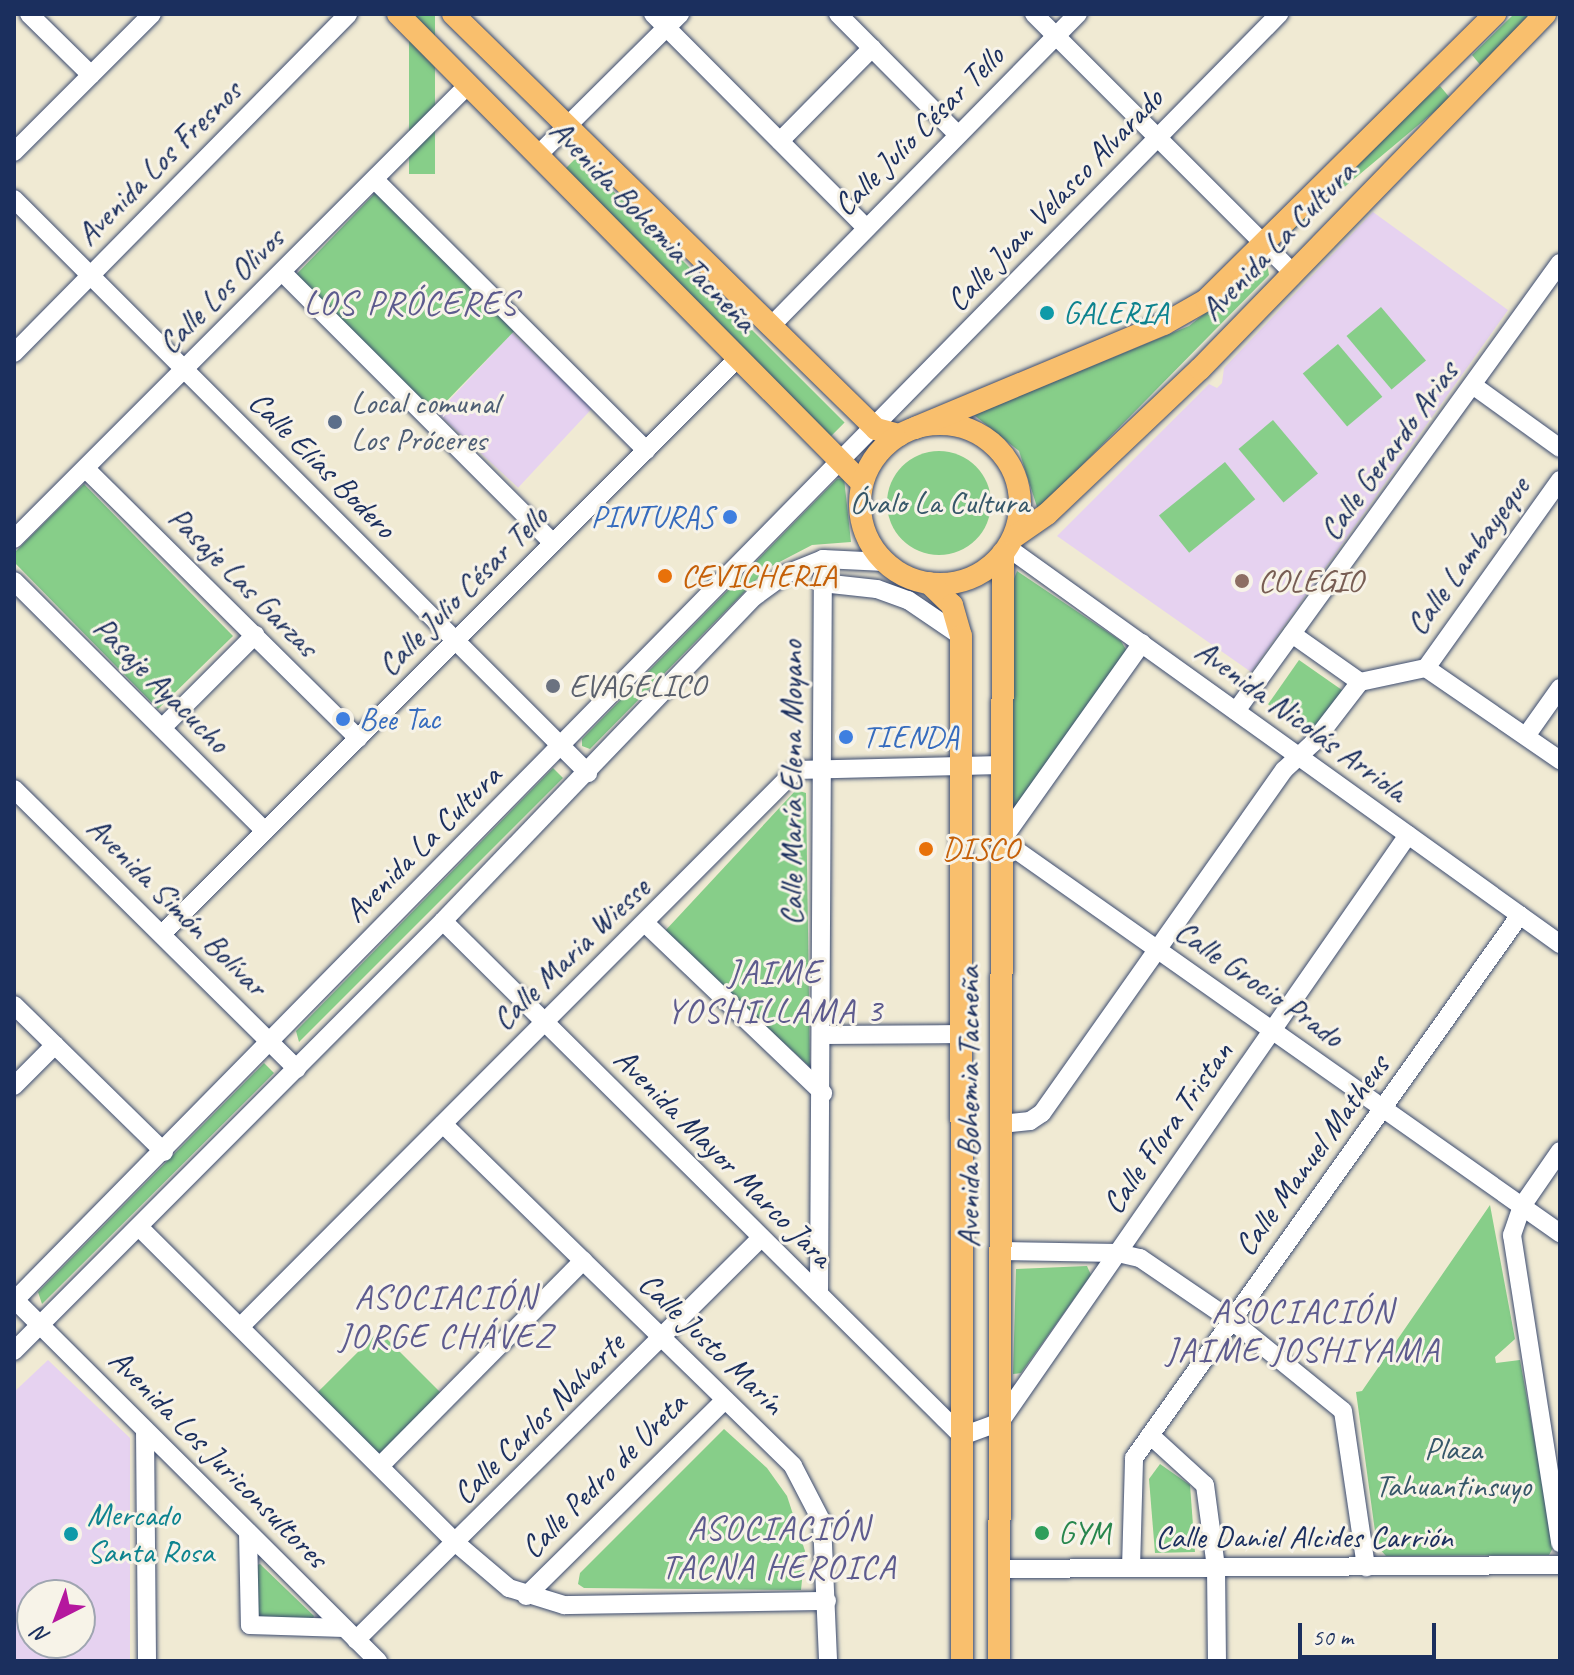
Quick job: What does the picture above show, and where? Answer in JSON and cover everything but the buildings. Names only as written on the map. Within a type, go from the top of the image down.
[{"type":"main road","name":"Avenida Bohemia Tacneña","points":[[398,14],[862,483]]},
{"type":"main road","name":"Avenida Bohemia Tacneña","points":[[453,14],[876,429],[907,431]]},
{"type":"main road","name":"Avenida La Cultura","points":[[907,431],[1187,313],[1266,245],[1495,14]]},
{"type":"main road","name":"Avenida La Cultura","points":[[1008,545],[1047,514],[1190,379],[1463,94],[1545,14]]},
{"type":"main road","points":[[1441,71],[1463,94]]},
{"type":"main road","points":[[965,428],[988,440],[1005,458],[1020,506],[1008,545],[969,579],[929,583],[885,562],[863,525],[862,483],[871,462],[907,431],[965,428]]},
{"type":"main road","name":"Avenida Bohemia Tacneña","points":[[999,1661],[1002,765],[1008,545]]},
{"type":"main road","name":"Avenida Bohemia Tacneña","points":[[929,583],[952,605],[961,636],[962,1661]]},
{"type":"street","points":[[29,14],[91,75]]},
{"type":"street","points":[[14,152],[152,14]]},
{"type":"street","name":"Avenida Los Fresnos","points":[[14,353],[348,14]]},
{"type":"street","points":[[838,14],[958,135]]},
{"type":"street","points":[[1034,14],[1292,272]]},
{"type":"street","name":"Calle Julio César Tello","points":[[771,326],[865,227],[1078,14]]},
{"type":"street","name":"Calle Juan Velasco Alvarado","points":[[876,429],[1279,14]]},
{"type":"street","points":[[539,154],[666,18],[865,227]]},
{"type":"street","points":[[780,141],[872,48]]},
{"type":"street","name":"Calle Los Olivos","points":[[14,539],[469,84]]},
{"type":"street","points":[[375,180],[646,450]]},
{"type":"street","name":"Calle Elías Bodero","points":[[14,199],[588,773]]},
{"type":"street","name":"Calle Gerardo Arias","points":[[1236,711],[1560,263]]},
{"type":"street","points":[[282,272],[553,543]]},
{"type":"street","name":"Calle Julio César Tello","points":[[162,934],[738,358]]},
{"type":"street","points":[[1474,386],[1560,448]]},
{"type":"street","name":"Avenida La Cultura","points":[[15,1300],[876,429]]},
{"type":"street","name":"Pasaje Las Garzas","points":[[86,469],[358,738]]},
{"type":"street","name":"Calle Lambayeque","points":[[1426,668],[1560,480]]},
{"type":"street","name":"Avenida Nicolás Arriola","points":[[1008,545],[1560,944]]},
{"type":"street","name":"Avenida La Cultura","points":[[14,1351],[443,921],[754,597],[786,574],[823,559],[885,562]]},
{"type":"street","name":"Calle María Elena Moyano","points":[[819,1294],[823,1093],[820,766],[823,559]]},
{"type":"street","name":"Pasaje Ayacucho","points":[[14,581],[265,831]]},
{"type":"street","points":[[822,583],[877,589],[908,600],[961,636]]},
{"type":"street","points":[[1292,634],[1360,682]]},
{"type":"street","points":[[162,728],[255,635]]},
{"type":"street","points":[[1002,840],[1142,643]]},
{"type":"street","points":[[1001,1124],[1030,1121],[1042,1113],[1284,770],[1360,682],[1426,668],[1560,760]]},
{"type":"street","points":[[1526,736],[1560,688]]},
{"type":"street","name":"Calle Maria Wiesse","points":[[241,1326],[646,924],[796,770],[820,766],[961,769],[1002,765]]},
{"type":"street","name":"Avenida Simón Bolívar","points":[[14,789],[297,1069]]},
{"type":"street","name":"Calle Flora Tristan","points":[[1000,1422],[1408,835]]},
{"type":"street","name":"Calle Grocio Prado","points":[[1002,840],[1560,1233]]},
{"type":"street","name":"Calle Manuel Matheus","points":[[1131,1568],[1130,1465],[1520,915]]},
{"type":"street","name":"Avenida Mayor Marco Jara","points":[[443,921],[962,1436]]},
{"type":"street","points":[[646,924],[823,1093]]},
{"type":"street","points":[[14,1005],[164,1152]]},
{"type":"street","points":[[823,1035],[961,1034]]},
{"type":"street","points":[[14,1086],[55,1045]]},
{"type":"street","name":"Calle Justo Marín","points":[[443,1124],[793,1466],[809,1491],[824,1536],[828,1661]]},
{"type":"street","points":[[1560,1151],[1522,1206],[1512,1235],[1560,1543]]},
{"type":"street","points":[[139,1227],[456,1543],[490,1574],[526,1596],[564,1605],[827,1601]]},
{"type":"street","name":"Calle Carlos Nalvarte","points":[[350,1634],[456,1543],[761,1238]]},
{"type":"street","points":[[1001,1251],[1118,1253],[1140,1258],[1231,1320],[1343,1411],[1366,1567]]},
{"type":"street","points":[[380,1466],[583,1261]]},
{"type":"street","name":"Avenida Los Juriconsultores","points":[[15,1300],[378,1661]]},
{"type":"street","name":"Calle Pedro de Ureta","points":[[526,1596],[725,1400]]},
{"type":"street","points":[[962,1436],[1000,1422]]},
{"type":"street","points":[[145,1430],[147,1661]]},
{"type":"street","points":[[1150,1435],[1205,1485],[1216,1567],[1217,1661]]},
{"type":"street","points":[[248,1532],[250,1625],[350,1634]]},
{"type":"street","name":"Calle Daniel Alcides Carrión","points":[[1000,1569],[1560,1565]]},
{"type":"shaded area","points":[[1373,212],[1508,310],[1251,672],[1057,536],[1209,384],[1217,388],[1222,383],[1224,368]]},
{"type":"shaded area","points":[[512,333],[592,408],[518,488],[438,413]]},
{"type":"shaded area","name":"Mercado Santa Rosa","points":[[48,1360],[130,1438],[130,1661],[14,1661],[14,1392]]},
{"type":"green space","points":[[409,14],[435,14],[435,174],[409,174]]},
{"type":"green space","points":[[1514,14],[1536,14],[1482,67],[1472,55]]},
{"type":"green space","points":[[1440,86],[1450,98],[1288,235],[1278,222]]},
{"type":"green space","points":[[578,156],[845,423],[830,437],[564,170]]},
{"type":"green space","points":[[377,191],[518,327],[435,413],[294,277]]},
{"type":"green space","points":[[1267,264],[1269,275],[1038,510],[1019,451],[974,415],[1189,326]]},
{"type":"green space","points":[[1381,307],[1426,361],[1392,390],[1347,336]]},
{"type":"green space","points":[[1338,344],[1382,397],[1347,426],[1303,374]]},
{"type":"green space","points":[[1273,420],[1318,474],[1284,503],[1239,449]]},
{"type":"green space","name":"Óvalo La Cultura","points":[[939,451],[959,455],[982,474],[991,503],[987,523],[968,546],[939,555],[919,551],[896,532],[887,503],[891,483],[910,460]]},
{"type":"green space","points":[[1225,462],[1255,499],[1189,553],[1159,515]]},
{"type":"green space","points":[[844,478],[851,542],[812,545],[768,568],[590,749],[582,746],[582,739],[837,479]]},
{"type":"green space","points":[[84,484],[233,636],[158,709],[14,562],[14,553]]},
{"type":"green space","points":[[1017,571],[1121,641],[1128,653],[1019,813],[1009,813],[1012,584]]},
{"type":"green space","points":[[1299,660],[1344,692],[1313,736],[1268,704]]},
{"type":"green space","points":[[553,768],[563,778],[299,1042],[296,1031]]},
{"type":"green space","points":[[796,790],[806,793],[810,1067],[664,932]]},
{"type":"green space","points":[[264,1063],[274,1073],[42,1304],[38,1292]]},
{"type":"green space","name":"Plaza Tahuantinsuyo","points":[[1490,1205],[1515,1339],[1495,1357],[1496,1363],[1520,1360],[1554,1546],[1549,1555],[1386,1556],[1377,1546],[1356,1392],[1362,1391]]},
{"type":"green space","points":[[1087,1266],[1091,1275],[1021,1373],[1013,1374],[1016,1269]]},
{"type":"green space","points":[[379,1331],[445,1397],[380,1461],[315,1395]]},
{"type":"green space","points":[[724,1429],[767,1468],[787,1496],[805,1551],[801,1590],[584,1588],[578,1584],[580,1573]]},
{"type":"green space","points":[[1160,1464],[1190,1485],[1195,1552],[1155,1553],[1149,1479]]},
{"type":"green space","points":[[260,1564],[314,1616],[312,1621],[257,1617],[255,1566]]},
{"type":"place","name":"GALERIA","points":[[1047,313]]},
{"type":"place","name":"Local comunal Los Próceres","points":[[335,422]]},
{"type":"place","name":"PINTURAS","points":[[730,517]]},
{"type":"place","name":"CEVICHERIA","points":[[665,576]]},
{"type":"place","name":"COLEGIO","points":[[1242,581]]},
{"type":"place","name":"EVAGELICO","points":[[553,686]]},
{"type":"place","name":"Bee Tac","points":[[343,719]]},
{"type":"place","name":"TIENDA","points":[[846,737]]},
{"type":"place","name":"DISCO","points":[[926,849]]},
{"type":"place","name":"GYM","points":[[1042,1533]]},
{"type":"place","name":"Mercado Santa Rosa","points":[[71,1534]]},
{"type":"district","name":"LOS PRÓCERES","points":[[411,303]]},
{"type":"district","name":"JAIME YOSHILLAMA 3","points":[[775,990]]},
{"type":"district","name":"ASOCIACIÓN JORGE CHÁVEZ","points":[[446,1316]]},
{"type":"district","name":"ASOCIACIÓN JAIME JOSHIYAMA","points":[[1303,1330]]},
{"type":"district","name":"ASOCIACIÓN TACNA HEROICA","points":[[779,1546]]}]
